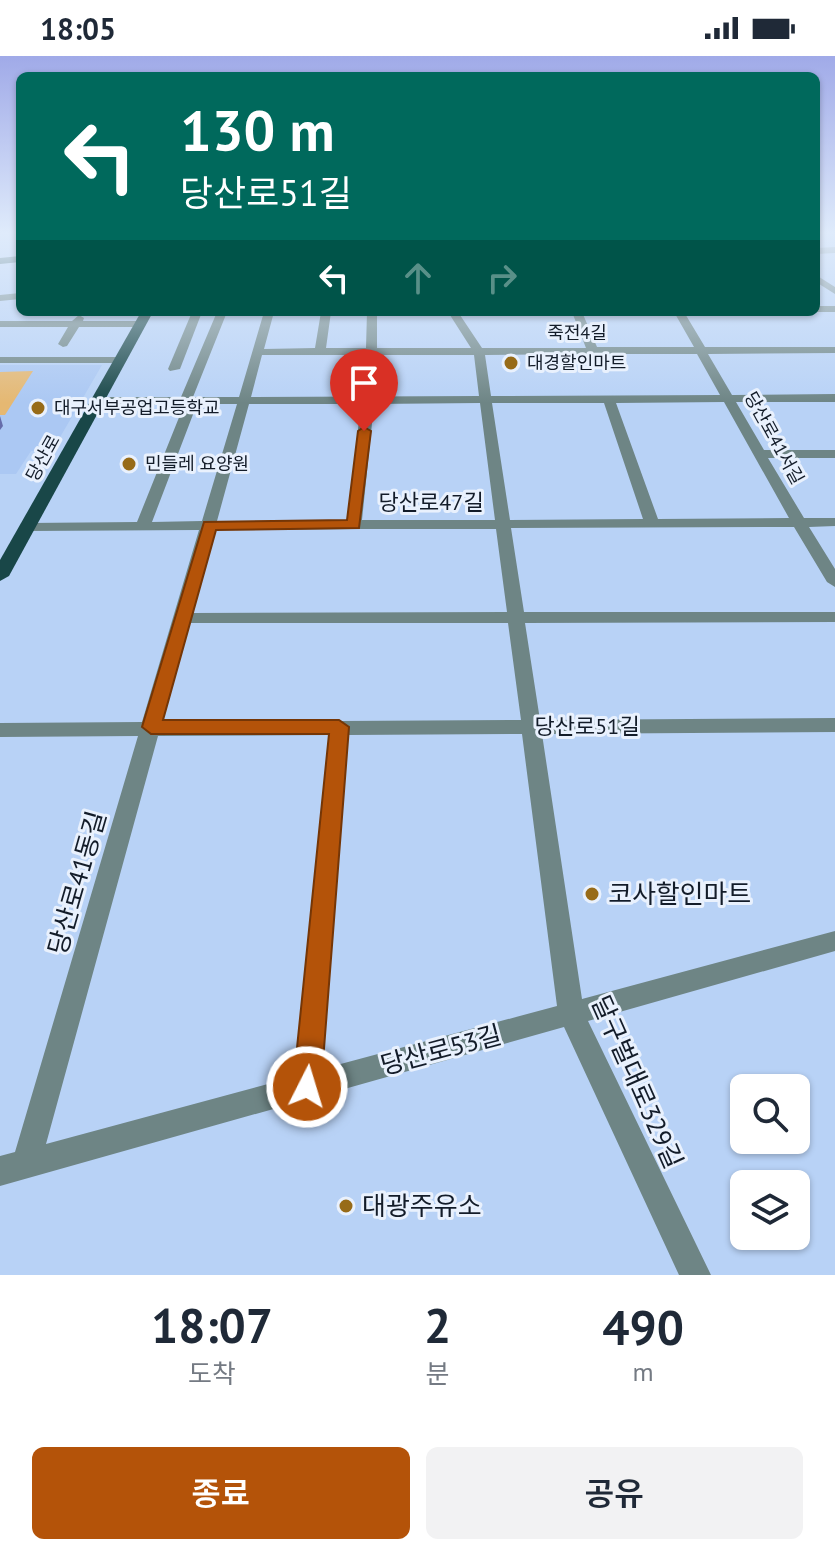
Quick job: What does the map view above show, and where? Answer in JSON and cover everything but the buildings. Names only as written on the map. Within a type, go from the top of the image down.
[{"type":"main road","name":"당산로","points":[[0,576],[6,555],[28,527],[144,318]]},
{"type":"street","name":"당산로","points":[[3,315],[76,324],[144,318]]},
{"type":"street","points":[[63,344],[81,316]]},
{"type":"street","points":[[174,369],[195,316]]},
{"type":"street","points":[[143,526],[221,316]]},
{"type":"street","name":"당산로41동길","points":[[26,1164],[268,316]]},
{"type":"street","points":[[320,352],[325,316]]},
{"type":"street","points":[[371,352],[372,316]]},
{"type":"street","name":"달구벌대로329길","points":[[456,316],[479,352],[571,1014],[695,1275]]},
{"type":"street","points":[[579,316],[593,351]]},
{"type":"street","name":"당산로41서길","points":[[681,316],[762,454],[797,523],[835,582]]},
{"type":"street","name":"죽전4길","points":[[259,352],[835,350]]},
{"type":"street","points":[[0,360],[121,360]]},
{"type":"street","points":[[98,401],[835,398]]},
{"type":"street","points":[[609,399],[652,523]]},
{"type":"street","points":[[354,525],[368,400]]},
{"type":"street","points":[[762,454],[835,454]]},
{"type":"street","name":"당산로47길","points":[[28,527],[835,522]]},
{"type":"street","points":[[183,618],[835,617]]},
{"type":"street","name":"당산로51길","points":[[0,730],[835,725]]},
{"type":"street","points":[[307,1087],[339,727]]},
{"type":"street","name":"당산로53길","points":[[0,1171],[835,941]]},
{"type":"shaded area","name":"대구서부공업고등학교","points":[[0,365],[102,365],[52,451],[31,451],[16,474],[0,474]]},
{"type":"shaded area","points":[[33,371],[5,415],[0,415],[0,372]]},
{"type":"place","name":"대경할인마트","points":[[511,363]]},
{"type":"place","name":"대구서부공업고등학교","points":[[38,408]]},
{"type":"place","name":"민들레 요양원","points":[[129,464]]},
{"type":"place","name":"코사할인마트","points":[[592,894]]},
{"type":"place","name":"대광주유소","points":[[346,1206]]},
{"type":"route","points":[[307,1087],[339,727],[151,727],[209,526],[354,525],[364,431]]}]
